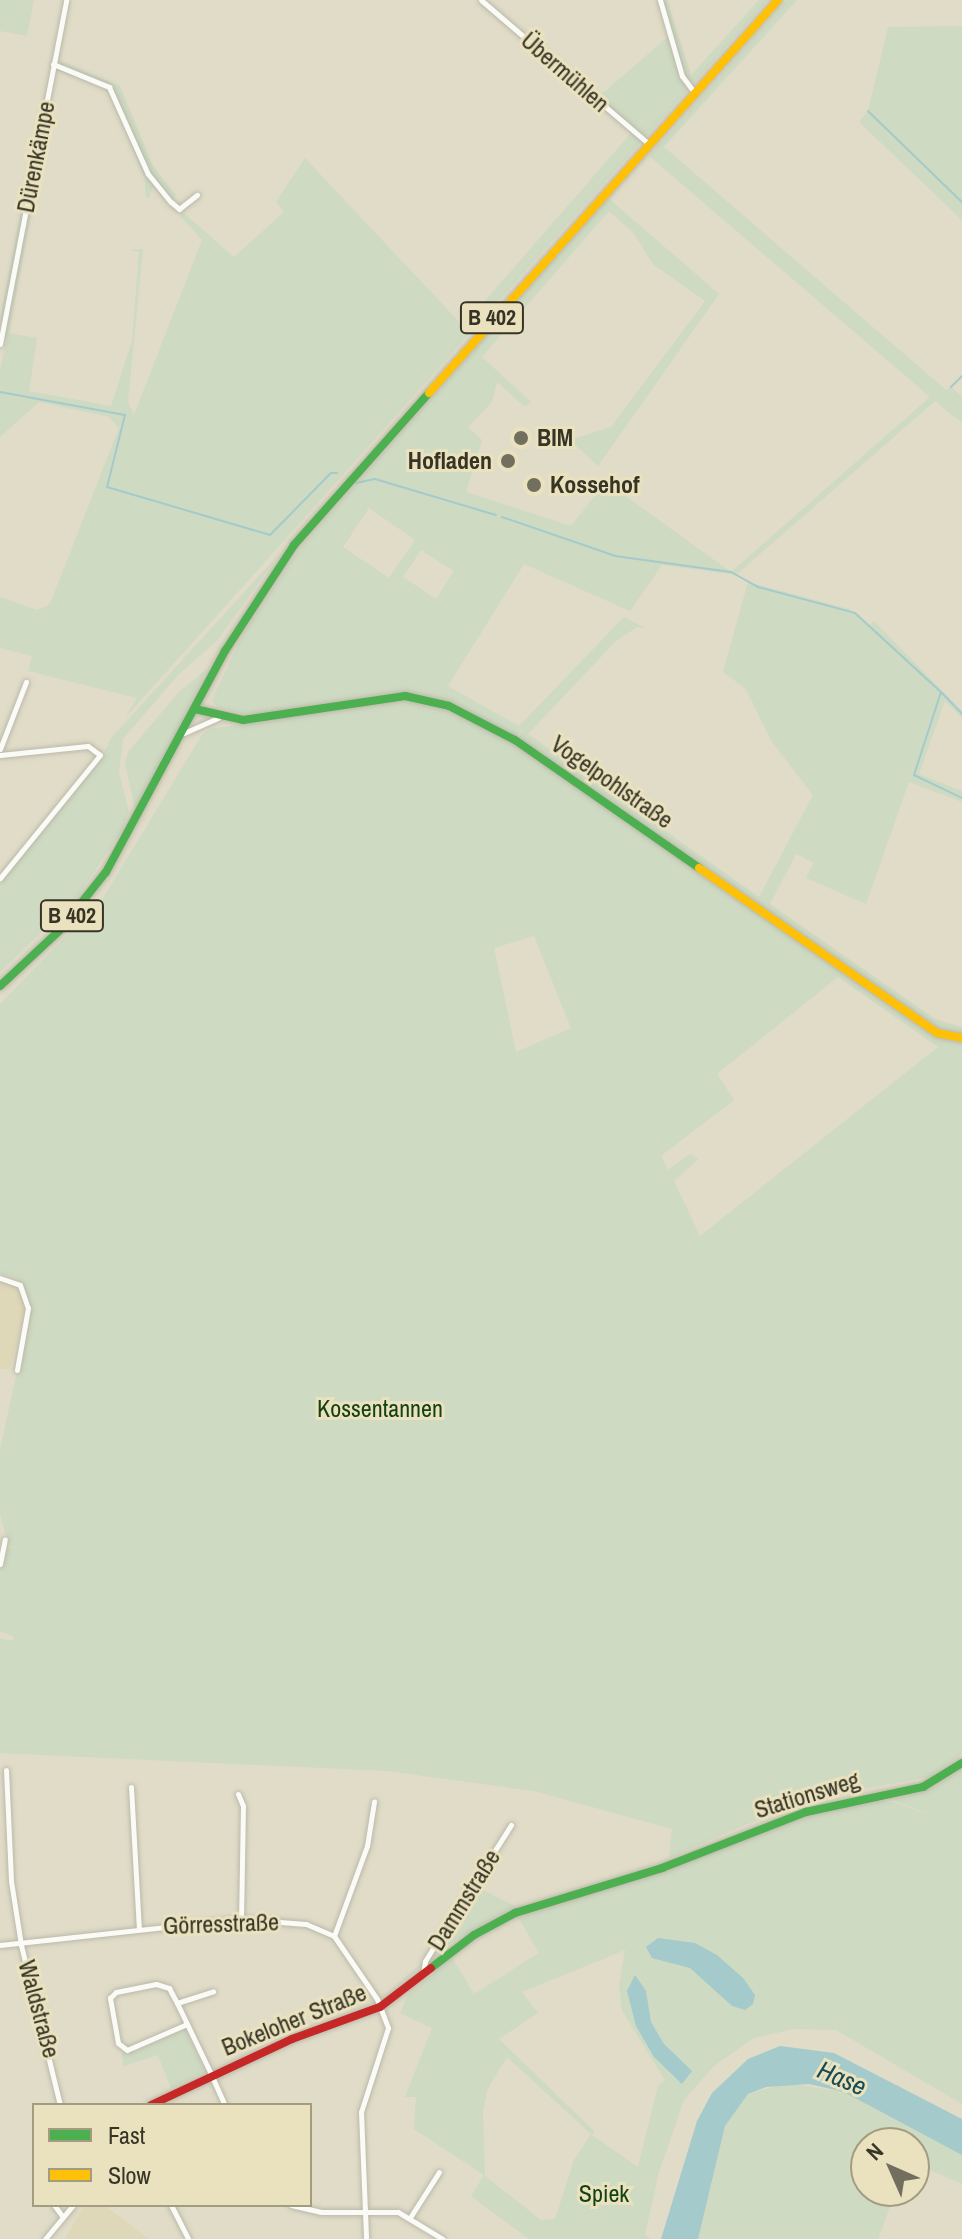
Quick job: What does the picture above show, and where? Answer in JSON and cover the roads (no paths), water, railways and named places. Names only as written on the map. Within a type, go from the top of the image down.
[{"type":"street","name":"Dürenkämpe","points":[[0,344],[66,0]]},
{"type":"street","name":"Übermühlen","points":[[481,0],[649,144]]},
{"type":"street","points":[[660,0],[682,76],[695,93]]},
{"type":"street","name":"B 402","points":[[0,986],[86,899],[130,833],[250,607],[294,545],[778,0]]},
{"type":"street","points":[[53,64],[109,87],[148,174],[171,202],[179,209],[197,195]]},
{"type":"street","points":[[0,878],[100,755],[88,746],[0,752],[26,682]]},
{"type":"street","name":"Vogelpohlstraße","points":[[195,709],[218,718],[243,720],[405,696],[449,706],[515,740],[937,1033],[962,1038]]},
{"type":"street","points":[[183,734],[218,718]]},
{"type":"street","points":[[0,1278],[20,1285],[28,1308],[17,1370]]},
{"type":"street","points":[[0,1564],[5,1539]]},
{"type":"street","name":"Stationsweg","points":[[662,1868],[806,1812],[923,1787],[962,1763]]},
{"type":"street","name":"Waldstraße","points":[[6,1770],[11,1881],[21,1945],[52,2053],[60,2103]]},
{"type":"street","points":[[131,1787],[139,1928]]},
{"type":"street","points":[[238,1794],[243,1806],[241,1919]]},
{"type":"street","points":[[366,2239],[361,2112],[388,2028],[380,2007],[334,1936],[367,1846],[374,1802]]},
{"type":"street","name":"Dammstraße","points":[[423,1975],[425,1961],[511,1825]]},
{"type":"street","name":"Bokeloher Straße","points":[[155,2103],[292,2039],[380,2007],[474,1935],[515,1913],[662,1868]]},
{"type":"street","name":"Görresstraße","points":[[0,1945],[241,1919],[306,1924],[334,1936]]},
{"type":"street","points":[[187,2024],[132,2050],[118,2043],[108,2004],[112,1994],[166,1985],[177,2003],[212,2076],[224,2103]]},
{"type":"street","points":[[177,2003],[213,1991]]},
{"type":"street","points":[[411,2216],[439,2172]]},
{"type":"street","points":[[56,2207],[63,2217]]},
{"type":"street","points":[[45,2239],[71,2207]]},
{"type":"street","points":[[172,2207],[188,2239]]},
{"type":"street","points":[[300,2207],[321,2212],[364,2210],[411,2216],[443,2239]]},
{"type":"water","points":[[658,1938],[695,1943],[717,1955],[743,1978],[755,1995],[753,2004],[745,2010],[732,2006],[690,1968],[652,1958],[646,1947]]},
{"type":"water","points":[[635,1975],[646,1991],[651,2022],[664,2044],[692,2071],[682,2084],[654,2057],[636,2026],[627,1991]]},
{"type":"water","name":"Hase","points":[[780,2046],[834,2053],[962,2119],[962,2155],[930,2138],[930,2127],[910,2127],[844,2092],[809,2084],[766,2087],[748,2094],[725,2126],[698,2239],[661,2239],[697,2121],[712,2093],[748,2059]]},
{"type":"waterway","points":[[868,111],[962,202]]},
{"type":"waterway","points":[[951,387],[962,376]]},
{"type":"waterway","points":[[0,392],[125,415],[107,487],[270,535],[331,473],[337,473]]},
{"type":"waterway","points":[[356,483],[375,479],[496,515]]},
{"type":"waterway","points":[[502,517],[615,556],[731,572],[758,587],[855,613],[941,692],[914,775],[962,798]]},
{"type":"waterway","points":[[941,692],[962,714]]},
{"type":"place","name":"BIM","points":[[521,438]]},
{"type":"place","name":"Hofladen","points":[[508,461]]},
{"type":"place","name":"Kossehof","points":[[534,485]]},
{"type":"park label","name":"Kossentannen","points":[[380,1409]]},
{"type":"park label","name":"Spiek","points":[[604,2194]]}]
